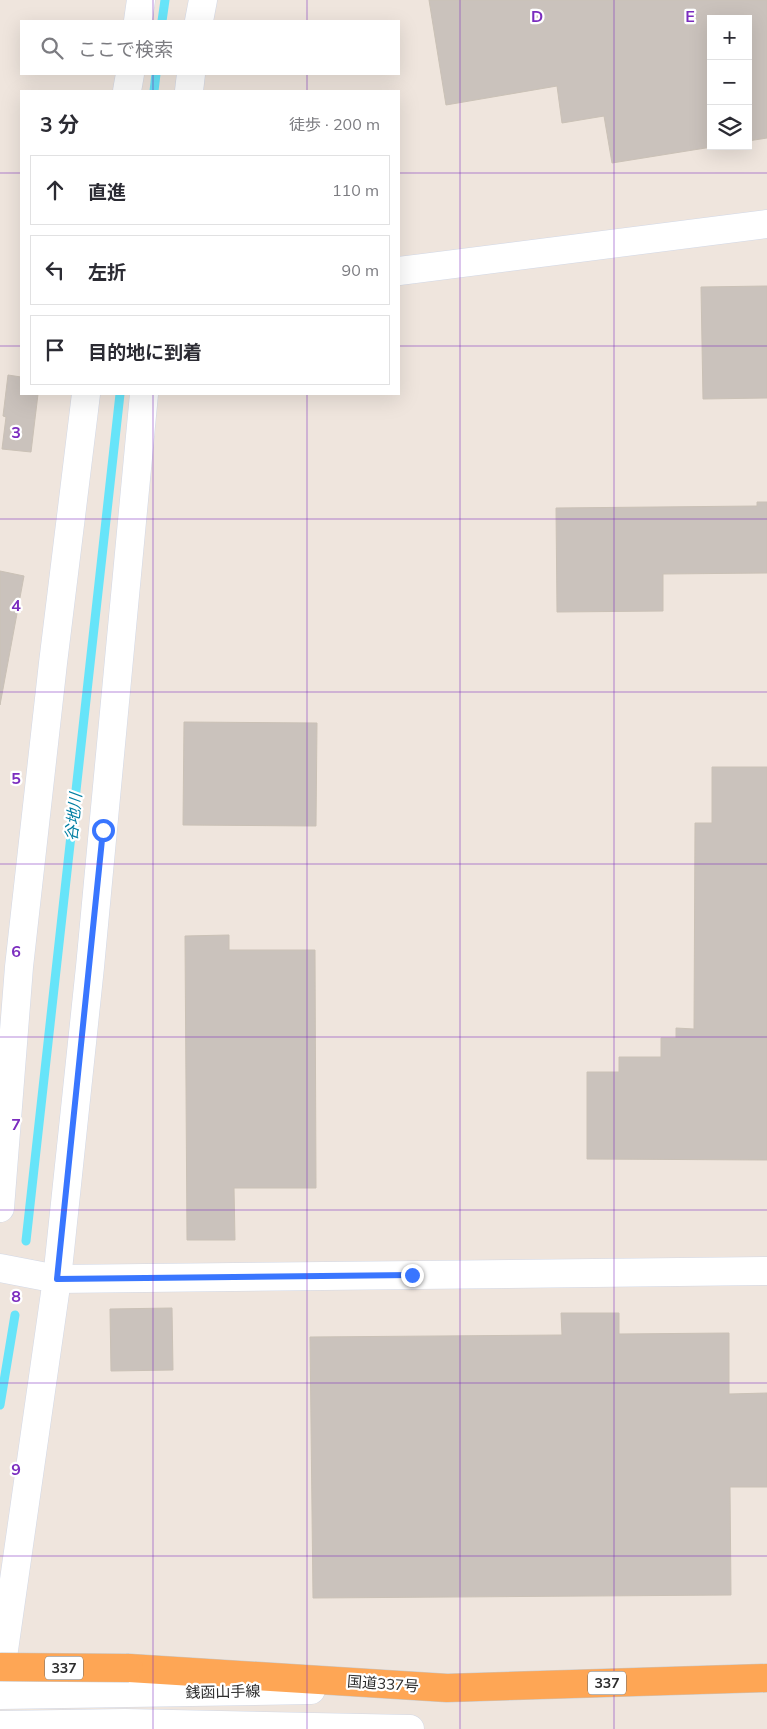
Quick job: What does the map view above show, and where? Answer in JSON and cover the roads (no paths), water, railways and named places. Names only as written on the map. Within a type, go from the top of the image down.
[{"type":"highway","name":"国道337号","points":[[0,1668],[129,1680],[447,1688],[767,1678]]},
{"type":"street","points":[[138,20],[141,0]]},
{"type":"street","points":[[199,20],[203,0]]},
{"type":"street","points":[[127,90],[130,75]]},
{"type":"street","points":[[188,90],[191,75]]},
{"type":"street","points":[[400,270],[767,224]]},
{"type":"street","points":[[0,1208],[19,967],[53,663],[86,395]]},
{"type":"street","points":[[0,1678],[57,1279],[90,967],[144,395]]},
{"type":"street","points":[[0,1268],[57,1279],[767,1271]]},
{"type":"street","points":[[0,1695],[129,1680]]},
{"type":"street","points":[[0,1725],[125,1723],[410,1729]]},
{"type":"waterway","name":"谷地川","points":[[162,20],[165,0]]},
{"type":"waterway","name":"谷地川","points":[[154,90],[156,75]]},
{"type":"waterway","name":"谷地川","points":[[26,1241],[120,395]]},
{"type":"waterway","name":"谷地川","points":[[0,1405],[15,1315]]}]
